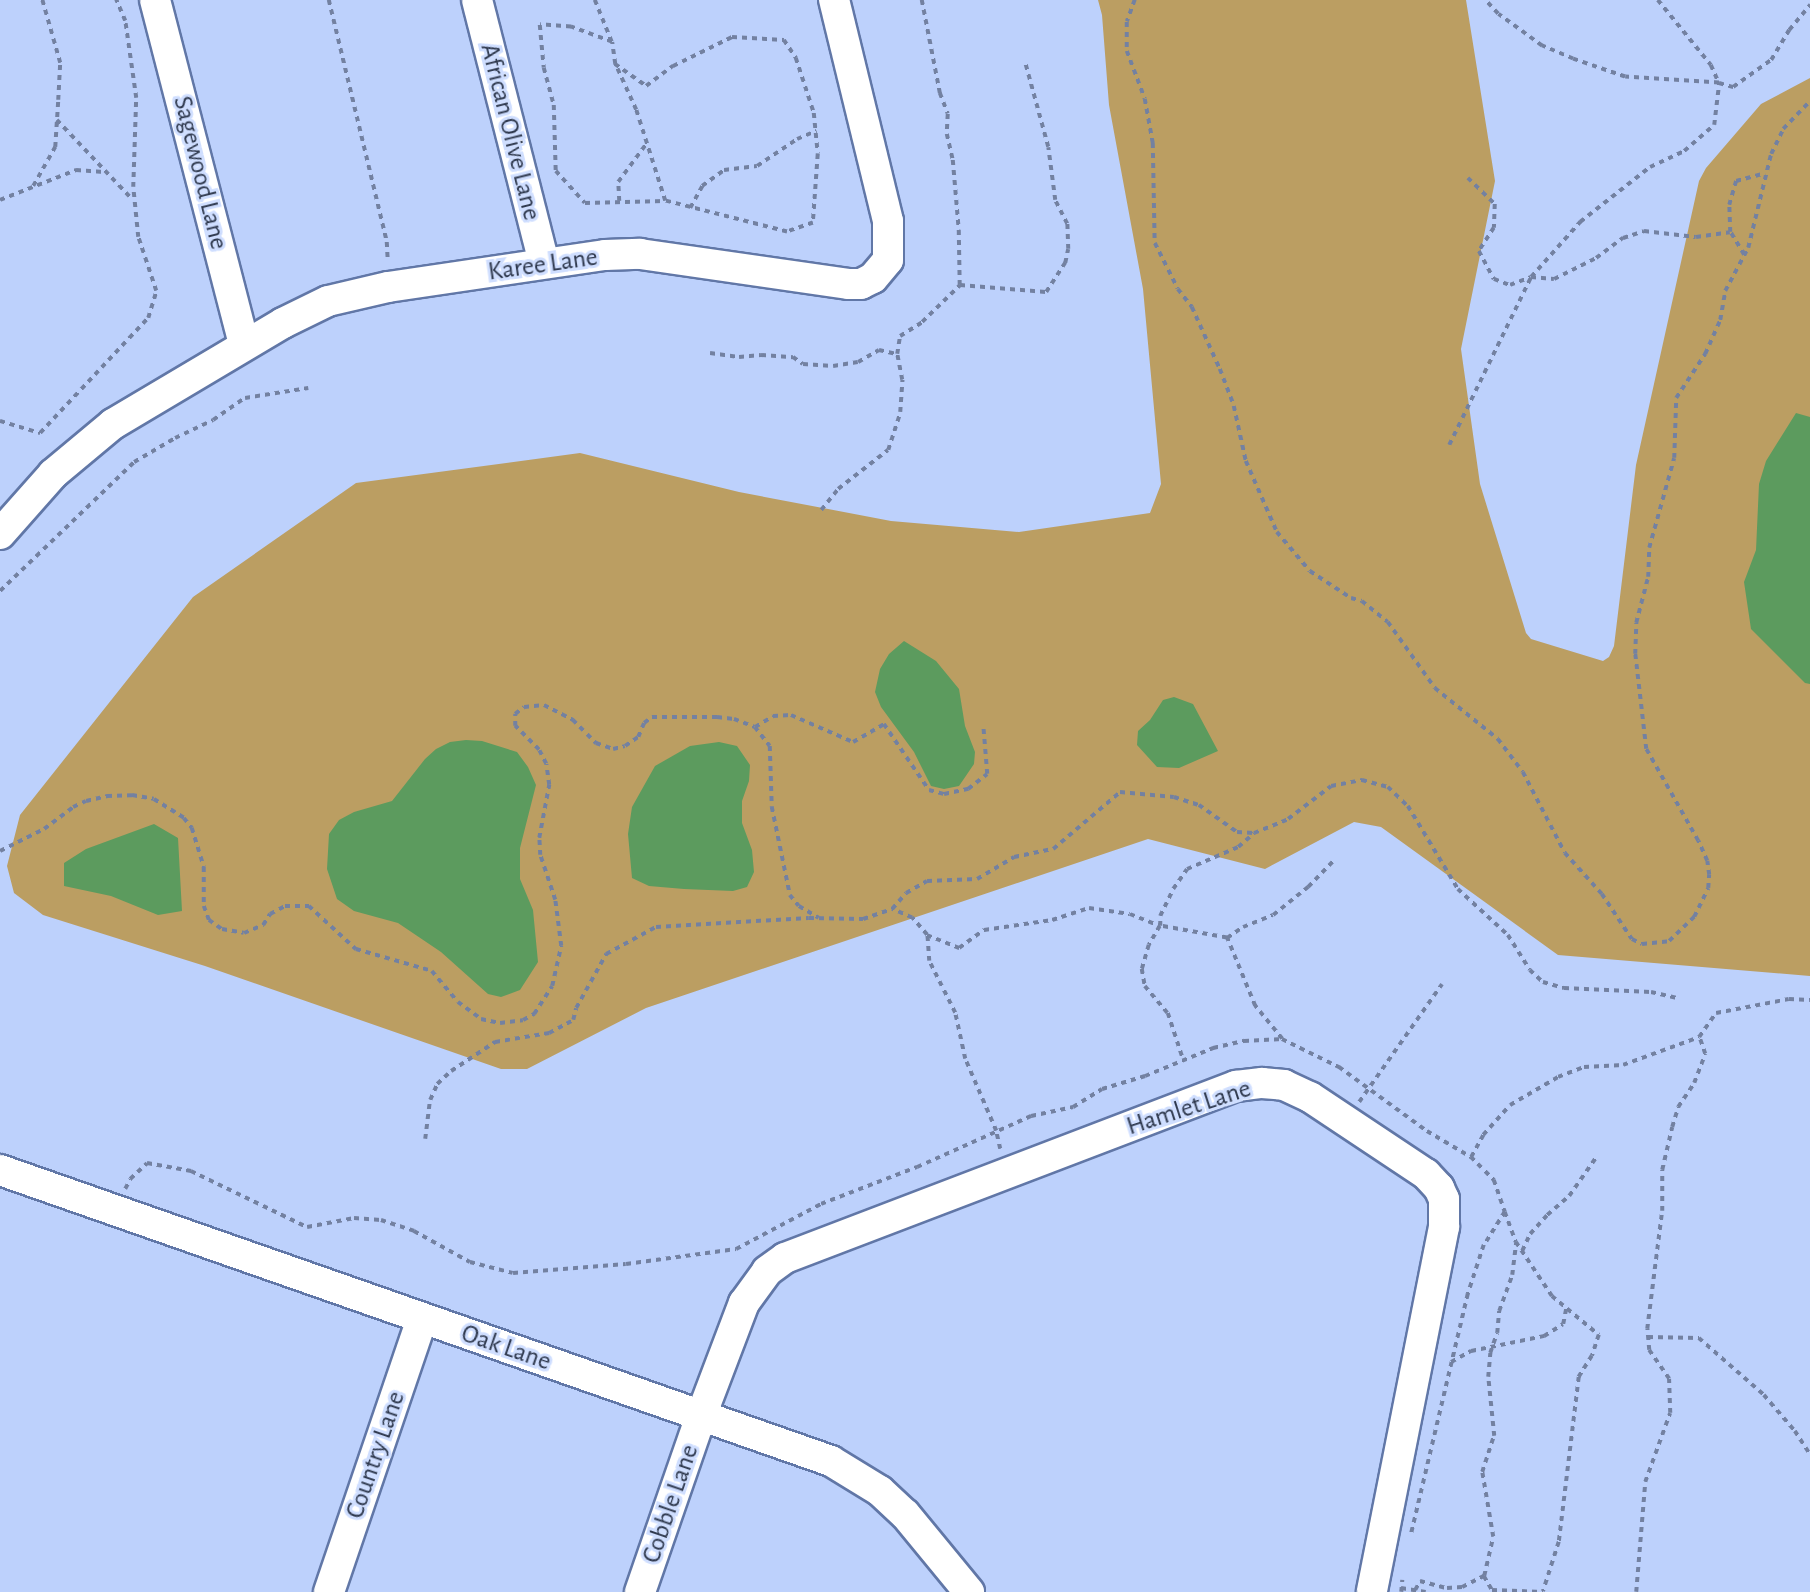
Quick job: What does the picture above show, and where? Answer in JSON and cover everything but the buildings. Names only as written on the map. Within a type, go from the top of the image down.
[{"type":"street","name":"Sagewood Lane","points":[[155,0],[244,345]]},
{"type":"street","name":"African Olive Lane","points":[[477,0],[544,263]]},
{"type":"street","name":"Karee Lane","points":[[0,534],[54,474],[98,435],[244,345],[328,301],[388,288],[605,255],[640,254],[824,282],[861,284],[873,278],[888,260],[889,229],[834,0]]},
{"type":"street","name":"Hamlet Lane","points":[[701,1416],[744,1303],[767,1271],[785,1258],[1236,1086],[1284,1085],[1310,1097],[1426,1174],[1439,1188],[1446,1213],[1387,1590]]},
{"type":"street","name":"Oak Lane","points":[[0,1170],[831,1461],[861,1478],[905,1514],[969,1592]]},
{"type":"street","name":"Country Lane","points":[[329,1592],[422,1319]]},
{"type":"street","name":"Cobble Lane","points":[[640,1592],[701,1416]]},
{"type":"path","points":[[33,186],[55,147],[60,63],[42,0]]},
{"type":"path","points":[[0,421],[40,433],[148,318],[156,291],[138,237],[134,201],[136,98],[125,21],[116,0]]},
{"type":"path","points":[[329,0],[387,242],[388,288]]},
{"type":"path","points":[[595,0],[612,42],[615,64],[646,144],[664,201]]},
{"type":"path","points":[[821,510],[838,489],[888,450],[900,412],[902,380],[897,354],[900,336],[922,322],[960,285],[959,230],[947,114],[940,93],[922,0]]},
{"type":"path","points":[[1135,0],[1126,34],[1127,51],[1144,99],[1153,143],[1155,243],[1178,289],[1192,307],[1220,369],[1234,407],[1246,461],[1277,532],[1310,571],[1351,598],[1362,601],[1388,622],[1434,688],[1498,739],[1529,782],[1565,853],[1602,894],[1632,939],[1642,944],[1654,945],[1675,936],[1694,917],[1708,888],[1707,861],[1646,749],[1635,654],[1636,623],[1648,577],[1649,548],[1671,474],[1676,398],[1704,354],[1720,320],[1725,291],[1744,255],[1766,173],[1783,129],[1810,101]]},
{"type":"path","points":[[1485,0],[1498,14],[1542,46],[1573,59],[1625,76],[1719,83],[1733,87],[1771,60],[1789,30],[1810,5]]},
{"type":"path","points":[[1449,445],[1531,277],[1580,222],[1650,167],[1684,151],[1714,125],[1719,83],[1711,65],[1658,0]]},
{"type":"path","points":[[612,42],[571,27],[540,25],[544,68],[554,105],[556,171],[584,203],[664,201],[787,232],[813,223],[818,154],[814,113],[796,58],[783,40],[732,37],[673,66],[646,86],[615,64]]},
{"type":"path","points":[[960,285],[1046,292],[1065,262],[1068,249],[1066,224],[1055,200],[1048,147],[1025,63]]},
{"type":"path","points":[[57,120],[134,201]]},
{"type":"path","points":[[690,208],[702,186],[724,170],[757,166],[797,139],[816,131]]},
{"type":"path","points":[[618,201],[618,182],[646,144]]},
{"type":"path","points":[[0,200],[76,170],[106,172]]},
{"type":"path","points":[[1744,255],[1730,232],[1729,205],[1736,181],[1766,173]]},
{"type":"path","points":[[1468,178],[1495,204],[1494,228],[1479,251],[1494,279],[1510,285],[1531,277],[1554,279],[1596,258],[1623,238],[1644,231],[1696,237],[1730,232]]},
{"type":"path","points":[[710,353],[739,357],[793,357],[803,364],[833,366],[858,362],[879,350],[897,354]]},
{"type":"path","points":[[0,591],[134,462],[213,420],[245,398],[308,388]]},
{"type":"path","points":[[0,851],[44,830],[72,807],[86,801],[107,796],[132,795],[154,799],[184,818],[192,828],[205,867],[205,906],[209,920],[222,929],[244,933],[263,925],[271,914],[285,906],[309,906],[356,949],[432,971],[458,1002],[481,1019],[500,1023],[523,1020],[534,1014],[552,986],[561,946],[555,900],[540,855],[539,838],[549,785],[546,764],[539,750],[515,726],[515,714],[524,707],[544,705],[573,720],[596,743],[613,749],[625,746],[638,737],[644,723],[652,717],[717,717],[734,719],[755,727],[770,746],[772,807],[790,895],[799,906],[819,918]]},
{"type":"path","points":[[755,727],[773,716],[791,715],[853,742],[884,724],[929,790],[944,794],[968,789],[986,774],[983,725]]},
{"type":"path","points":[[1183,1059],[1168,1013],[1145,986],[1142,969],[1149,945],[1160,926],[1160,916],[1168,898],[1187,869],[1237,847],[1254,833],[1288,819],[1331,786],[1362,780],[1388,787],[1408,806],[1458,889],[1508,935],[1530,970],[1543,982],[1564,988],[1651,992],[1678,998]]},
{"type":"path","points":[[425,1139],[430,1100],[437,1084],[495,1042],[549,1033],[573,1020],[576,1008],[606,954],[656,927],[671,924],[736,924],[819,918],[863,919],[892,909],[906,893],[927,881],[977,879],[1014,857],[1054,849],[1120,792],[1199,804],[1237,832],[1254,833]]},
{"type":"path","points":[[892,909],[912,918],[927,935],[959,948],[984,930],[1052,920],[1089,908],[1130,914],[1160,926],[1227,937],[1242,927],[1273,915],[1308,887],[1334,860]]},
{"type":"path","points":[[927,935],[929,961],[955,1013],[965,1059],[996,1131],[1007,1174]]},
{"type":"path","points":[[1227,937],[1255,1006],[1282,1039]]},
{"type":"path","points":[[1345,1120],[1441,984]]},
{"type":"path","points":[[1471,1157],[1483,1136],[1510,1105],[1558,1077],[1584,1067],[1623,1065],[1699,1037],[1716,1013],[1789,999],[1810,1000]]},
{"type":"path","points":[[1636,1592],[1645,1482],[1670,1413],[1669,1379],[1649,1350],[1648,1337],[1654,1251],[1662,1211],[1662,1170],[1678,1107],[1694,1083],[1704,1054],[1699,1037]]},
{"type":"path","points":[[1522,1251],[1530,1234],[1546,1215],[1569,1196],[1597,1156]]},
{"type":"path","points":[[1505,1212],[1516,1242],[1552,1296],[1599,1335],[1592,1356],[1578,1377],[1559,1542],[1543,1592],[1492,1590],[1484,1576],[1493,1537],[1482,1472],[1493,1436],[1488,1377],[1499,1311],[1512,1275],[1516,1242]]},
{"type":"path","points":[[1451,1362],[1471,1351],[1544,1336],[1563,1324],[1566,1308]]},
{"type":"path","points":[[1648,1337],[1699,1338],[1763,1395],[1795,1431],[1810,1454]]},
{"type":"path","points":[[1415,1590],[1420,1581],[1447,1588],[1462,1587],[1484,1576]]},
{"type":"path","points":[[1387,1590],[1426,1592]]},
{"type":"shaded area","points":[[1098,0],[1466,0],[1495,181],[1461,349],[1480,484],[1526,633],[1531,639],[1603,661],[1609,657],[1614,646],[1636,465],[1699,181],[1706,168],[1761,104],[1810,78],[1810,976],[1558,955],[1381,827],[1354,822],[1265,869],[1148,839],[646,1008],[527,1069],[501,1069],[205,966],[43,915],[14,893],[7,866],[20,815],[193,597],[356,483],[580,453],[739,492],[891,521],[1019,532],[1150,513],[1161,484],[1143,289],[1109,105],[1102,15]]},
{"type":"shaded area","points":[[1796,413],[1810,417],[1810,684],[1805,683],[1751,629],[1744,582],[1756,550],[1759,484],[1766,461]]},
{"type":"shaded area","points":[[904,641],[936,661],[959,689],[965,726],[975,752],[974,764],[959,786],[944,789],[931,786],[914,752],[881,707],[875,692],[880,669],[889,654]]},
{"type":"shaded area","points":[[1174,697],[1193,704],[1218,751],[1179,768],[1157,767],[1137,745],[1138,731],[1150,720],[1163,700]]},
{"type":"shaded area","points":[[482,741],[517,752],[536,785],[520,848],[520,879],[533,910],[538,962],[520,990],[501,997],[488,994],[441,952],[398,923],[354,911],[337,899],[327,869],[329,834],[339,820],[354,812],[392,801],[436,749],[450,742]]},
{"type":"shaded area","points":[[719,742],[737,746],[750,765],[749,781],[742,801],[742,823],[752,850],[754,872],[747,887],[733,891],[684,889],[649,886],[632,878],[628,834],[632,807],[655,766],[690,746]]},
{"type":"shaded area","points":[[154,824],[178,838],[182,911],[158,915],[111,896],[64,886],[64,863],[86,849]]}]
